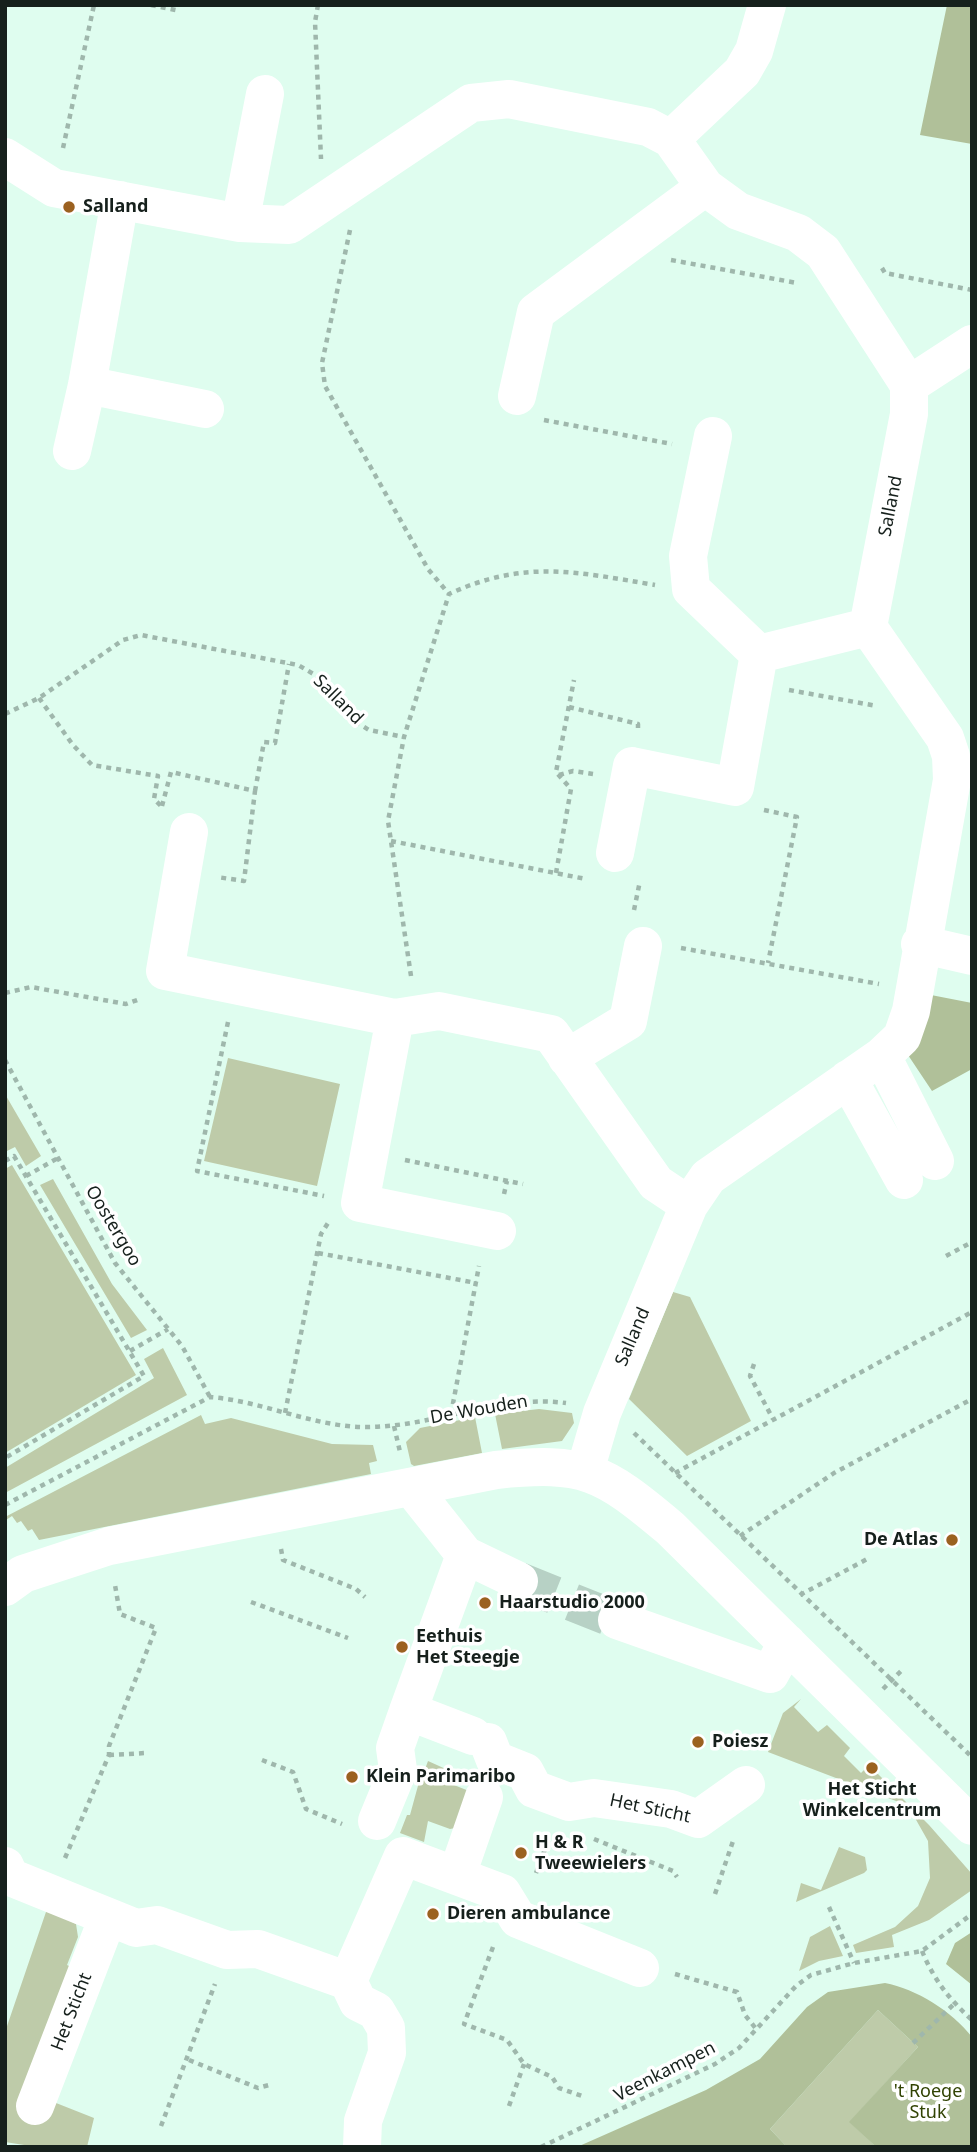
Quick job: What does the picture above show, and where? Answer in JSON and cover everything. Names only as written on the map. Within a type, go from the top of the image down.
[{"type":"street","points":[[671,139],[742,72],[754,51],[768,5]]},
{"type":"street","points":[[240,223],[265,94]]},
{"type":"street","points":[[5,156],[54,188],[240,223],[289,225],[471,103],[509,99],[648,127],[671,139],[705,187],[738,211],[798,233],[823,252],[909,385],[972,344]]},
{"type":"street","points":[[517,396],[536,312],[705,187]]},
{"type":"street","points":[[72,451],[87,385],[120,200]]},
{"type":"street","points":[[87,385],[205,409]]},
{"type":"street","name":"Salland","points":[[585,1471],[602,1413],[689,1205],[708,1177],[882,1056],[902,1037],[914,991],[920,944],[952,780],[961,754],[945,738],[868,627],[909,414],[909,385]]},
{"type":"street","points":[[711,444],[688,556],[691,589],[757,669]]},
{"type":"street","points":[[757,669],[868,627]]},
{"type":"street","points":[[611,873],[632,766],[735,787],[757,669]]},
{"type":"street","points":[[189,832],[166,971],[236,987],[406,1016],[439,1011],[551,1034],[656,1183],[689,1205]]},
{"type":"street","points":[[920,944],[972,956]]},
{"type":"street","points":[[567,1058],[628,1021],[643,946]]},
{"type":"street","points":[[406,1016],[370,1153],[360,1203],[497,1231]]},
{"type":"street","points":[[848,1079],[920,1171],[882,1056]]},
{"type":"street","points":[[11,1571],[109,1546],[496,1470],[546,1465],[585,1471],[630,1494],[670,1528],[778,1658],[972,1826]]},
{"type":"street","points":[[411,1487],[465,1555],[519,1581]]},
{"type":"street","points":[[377,1822],[398,1770],[395,1748],[465,1555]]},
{"type":"street","points":[[617,1620],[778,1658]]},
{"type":"street","name":"Het Sticht","points":[[408,1711],[480,1739],[495,1760],[525,1772],[534,1789],[569,1802],[594,1798],[618,1801],[671,1809],[698,1819],[746,1785]]},
{"type":"street","points":[[457,1875],[484,1797]]},
{"type":"street","points":[[348,1981],[403,1856],[502,1893],[518,1919],[640,1968]]},
{"type":"street","points":[[5,1866],[10,1877],[135,1928],[157,1925],[227,1950],[258,1949],[348,1981],[358,2002],[376,2011],[386,2028],[387,2053],[363,2121],[362,2147]]},
{"type":"street","name":"Het Sticht","points":[[35,2106],[108,1917]]},
{"type":"path","points":[[54,188],[94,5]]},
{"type":"path","points":[[150,5],[180,11]]},
{"type":"path","points":[[318,5],[315,22],[319,156],[335,195],[352,223],[322,363],[325,386],[428,569],[449,594]]},
{"type":"path","points":[[618,251],[849,292]]},
{"type":"path","points":[[517,396],[547,423],[711,444]]},
{"type":"path","points":[[406,1016],[388,821],[404,737],[449,594],[475,582],[513,573],[565,570],[691,589]]},
{"type":"path","name":"Salland","points":[[5,714],[39,698],[122,640],[141,635],[289,664],[317,676],[353,720],[369,730],[404,737]]},
{"type":"path","points":[[255,790],[264,742],[275,743],[289,664]]},
{"type":"path","points":[[757,669],[900,710],[918,700]]},
{"type":"path","points":[[556,873],[571,789],[556,772],[574,680]]},
{"type":"path","points":[[39,698],[73,745],[92,765],[159,776],[154,799],[189,832]]},
{"type":"path","points":[[569,707],[638,724],[632,766]]},
{"type":"path","points":[[735,787],[732,803],[797,817],[768,963]]},
{"type":"path","points":[[391,841],[556,873],[611,873],[643,860],[626,943],[673,953],[673,946],[914,991]]},
{"type":"path","points":[[611,873],[639,889]]},
{"type":"path","points":[[5,993],[31,987],[125,1004],[148,996],[166,971]]},
{"type":"path","points":[[236,987],[197,1171],[360,1203]]},
{"type":"path","name":"Oostergoo","points":[[5,1060],[115,1263],[182,1346],[210,1397]]},
{"type":"path","points":[[370,1153],[523,1184]]},
{"type":"path","points":[[5,1161],[14,1156],[144,1377],[5,1458]]},
{"type":"path","points":[[26,1176],[58,1158]]},
{"type":"path","points":[[451,1414],[480,1266],[490,1267],[507,1181]]},
{"type":"path","points":[[285,1413],[321,1234]]},
{"type":"path","points":[[946,1256],[972,1242]]},
{"type":"path","points":[[317,1253],[476,1283]]},
{"type":"path","points":[[675,1473],[972,1312]]},
{"type":"path","points":[[130,1351],[169,1329]]},
{"type":"path","points":[[754,1364],[750,1377],[773,1419]]},
{"type":"path","points":[[5,1505],[210,1397]]},
{"type":"path","name":"De Wouden","points":[[210,1397],[242,1400],[324,1422],[362,1427],[394,1426],[511,1402],[539,1400],[602,1413],[629,1428],[800,1595],[972,1757]]},
{"type":"path","points":[[740,1536],[834,1473],[972,1399]]},
{"type":"path","points":[[279,1538],[284,1560],[356,1589],[365,1597]]},
{"type":"path","points":[[51,1893],[109,1755],[109,1746],[156,1628],[120,1614],[109,1546]]},
{"type":"path","points":[[800,1595],[869,1558]]},
{"type":"path","points":[[251,1602],[348,1638]]},
{"type":"path","points":[[109,1755],[146,1754]]},
{"type":"path","points":[[262,1760],[293,1772],[306,1809],[356,1830],[377,1822]]},
{"type":"path","points":[[555,1823],[518,1919],[501,1926],[464,2024],[507,2040],[524,2064],[552,2077],[559,2088],[582,2096]]},
{"type":"path","points":[[591,1838],[673,1871],[677,1877]]},
{"type":"path","points":[[829,1907],[854,1963]]},
{"type":"path","name":"Veenkampen","points":[[541,2147],[715,2064],[739,2048],[796,1986],[811,1975],[854,1963],[922,1951],[972,1914]]},
{"type":"path","points":[[161,2126],[189,2060],[227,1950]]},
{"type":"path","points":[[922,1951],[933,1977],[954,2004],[972,2020]]},
{"type":"path","points":[[640,1968],[683,1975],[737,1992],[745,2015],[757,2030]]},
{"type":"path","points":[[913,2043],[954,2004]]},
{"type":"path","points":[[189,2060],[258,2088],[269,2085]]},
{"type":"path","points":[[509,2106],[524,2064]]},
{"type":"green space","points":[[947,5],[972,5],[972,144],[920,135]]},
{"type":"green space","points":[[931,995],[972,1003],[972,1069],[932,1091],[908,1055]]},
{"type":"green space","points":[[228,1058],[340,1084],[317,1186],[204,1161]]},
{"type":"green space","points":[[5,1094],[41,1156],[26,1166],[15,1147],[5,1152]]},
{"type":"green space","points":[[12,1165],[136,1375],[5,1453],[5,1169]]},
{"type":"green space","points":[[53,1179],[112,1284],[147,1330],[131,1338],[40,1185]]},
{"type":"green space","points":[[673,1292],[690,1297],[751,1421],[687,1456],[629,1399]]},
{"type":"green space","points":[[163,1348],[187,1395],[5,1493],[5,1468],[154,1378],[144,1359]]},
{"type":"green space","points":[[539,1409],[572,1413],[574,1423],[562,1441],[502,1449],[495,1414]]},
{"type":"green space","points":[[201,1415],[205,1424],[231,1418],[332,1444],[373,1445],[377,1461],[369,1463],[371,1474],[39,1540],[32,1529],[28,1531],[21,1521],[17,1523],[12,1516],[6,1520],[5,1517]]},
{"type":"green space","points":[[475,1417],[482,1453],[414,1466],[411,1464],[406,1442],[420,1428]]},
{"type":"green space","points":[[801,1699],[794,1707],[818,1732],[827,1725],[850,1748],[844,1756],[861,1773],[869,1765],[929,1825],[972,1874],[972,1890],[929,1920],[892,1935],[894,1947],[856,1953],[853,1945],[895,1927],[918,1906],[930,1878],[928,1841],[915,1818],[896,1801],[768,1752],[783,1713]]},
{"type":"green space","points":[[428,1761],[448,1770],[444,1781],[469,1791],[455,1828],[450,1829],[428,1821],[424,1842],[400,1833],[407,1815],[410,1815],[419,1782],[422,1783],[426,1774],[424,1772]]},
{"type":"green space","points":[[839,1847],[865,1857],[867,1870],[796,1902],[801,1883],[821,1890]]},
{"type":"green space","points":[[47,1909],[76,1924],[78,1937],[67,1965],[71,1967],[51,2101],[94,2118],[87,2147],[37,2147],[5,2142],[5,2032]]},
{"type":"green space","points":[[830,1926],[843,1956],[819,1961],[799,1971],[810,1937]]},
{"type":"green space","points":[[972,1932],[972,1985],[946,1964],[955,1943]]},
{"type":"green space","name":"'t Roege Stuk","points":[[885,1983],[909,1990],[933,2002],[954,2018],[972,2037],[972,2147],[876,2147],[849,2122],[918,2047],[878,2010],[770,2129],[787,2147],[577,2147],[706,2090],[760,2059],[807,2007],[828,1992]]},
{"type":"green space","points":[[878,2010],[918,2047],[850,2122],[876,2147],[787,2147],[770,2129]]},
{"type":"tunnel","points":[[519,1581],[617,1620]]},
{"type":"place","name":"Salland","points":[[69,207]]},
{"type":"place","name":"De Atlas","points":[[952,1540]]},
{"type":"place","name":"Haarstudio 2000","points":[[485,1603]]},
{"type":"place","name":"Eethuis Het Steegje","points":[[402,1647]]},
{"type":"place","name":"Poiesz","points":[[698,1742]]},
{"type":"place","name":"Het Sticht Winkelcentrum","points":[[872,1768]]},
{"type":"place","name":"Klein Parimaribo","points":[[352,1777]]},
{"type":"place","name":"H & R Tweewielers","points":[[521,1853]]},
{"type":"place","name":"Dieren ambulance","points":[[433,1914]]}]
